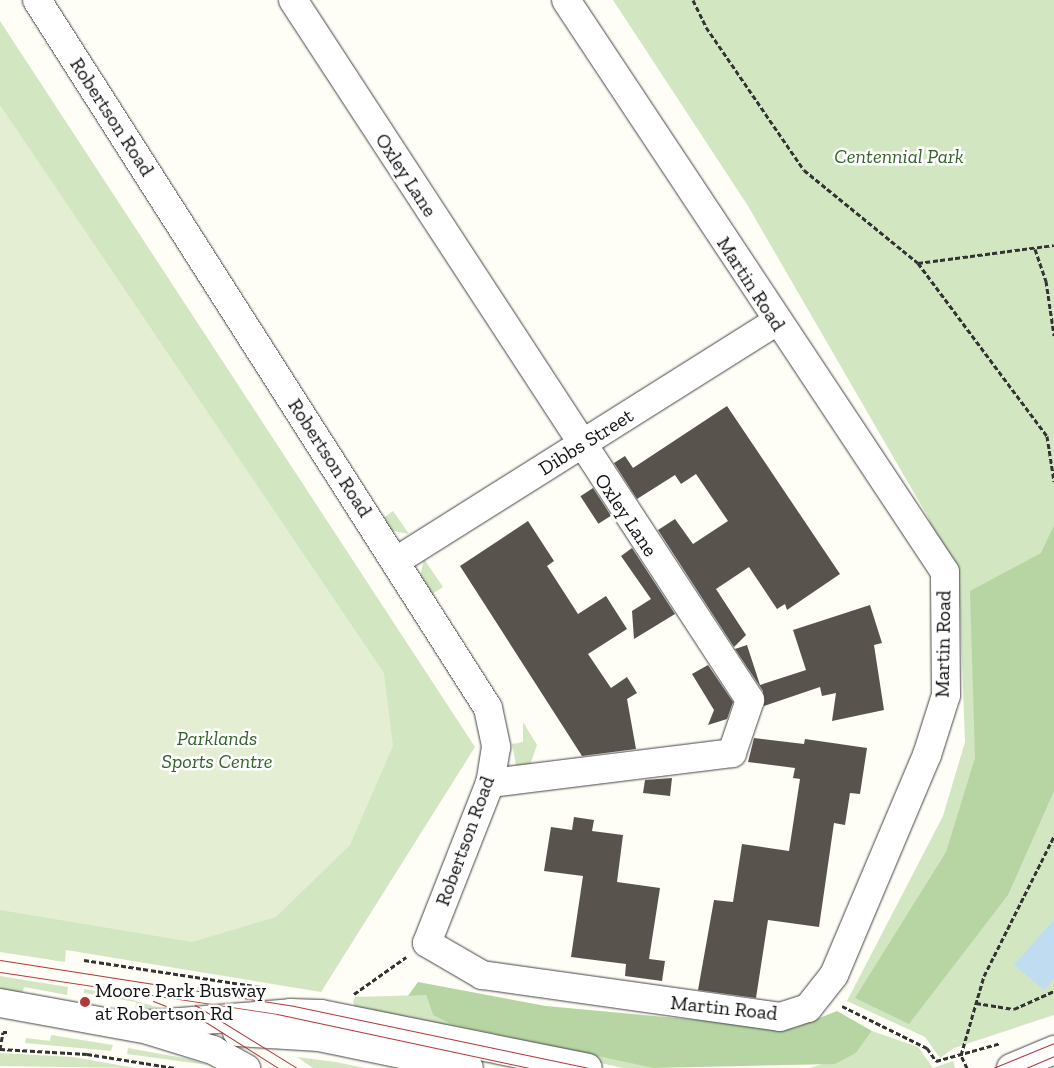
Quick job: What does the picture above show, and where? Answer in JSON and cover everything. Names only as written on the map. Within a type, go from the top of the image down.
[{"type":"street","name":"Robertson Road","points":[[37,0],[488,708],[496,747],[490,783],[427,942]]},
{"type":"street","name":"Oxley Lane","points":[[293,0],[580,446],[750,700],[732,753],[490,783]]},
{"type":"street","name":"Martin Road","points":[[427,942],[482,975],[780,1017],[808,1008],[821,994],[834,975],[927,755],[946,695],[945,572],[776,322],[566,0]]},
{"type":"street","name":"Dibbs Street","points":[[396,561],[776,322]]},
{"type":"street","points":[[0,1003],[130,1026],[166,1035],[213,1050],[246,1068]]},
{"type":"street","points":[[130,1026],[277,1014],[321,1014],[588,1068]]},
{"type":"street","points":[[166,1035],[306,1036],[469,1068]]},
{"type":"street","points":[[1011,1068],[1054,1050]]},
{"type":"path","points":[[693,0],[706,27],[804,170],[918,263],[1047,436],[1054,481]]},
{"type":"path","points":[[918,263],[1054,245]]},
{"type":"path","points":[[1035,249],[1046,282],[1054,335]]},
{"type":"path","points":[[1047,436],[1054,434]]},
{"type":"path","points":[[967,1068],[962,1055],[984,976],[1054,836]]},
{"type":"path","points":[[344,1001],[427,942]]},
{"type":"path","points":[[84,960],[276,989]]},
{"type":"path","points":[[976,1003],[1014,1009],[1054,991]]},
{"type":"path","points":[[821,994],[921,1044],[936,1061],[962,1055]]},
{"type":"path","points":[[12,1033],[3,1032],[0,1049],[87,1054],[176,1068]]},
{"type":"green space","name":"Centennial Park","points":[[613,0],[1054,0],[1054,1015],[954,1048],[940,1058],[925,1037],[847,1001],[943,816],[965,742],[960,609],[928,517],[748,206]]},
{"type":"green space","name":"Parklands Sports Centre","points":[[0,21],[475,747],[321,992],[66,950],[65,962],[0,952]]},
{"type":"green space","name":"Parklands Sports Centre","points":[[0,105],[384,673],[393,746],[350,845],[276,917],[192,942],[0,910]]},
{"type":"green space","points":[[393,511],[409,534],[389,530],[382,519]]},
{"type":"green space","points":[[1054,525],[1054,791],[1008,895],[909,1024],[855,998],[946,852],[975,758],[970,591],[1041,553]]},
{"type":"green space","points":[[424,559],[443,587],[431,595],[420,577]]},
{"type":"green space","points":[[523,722],[537,745],[527,774],[516,765],[512,744],[523,742]]},
{"type":"green space","points":[[0,976],[68,987],[67,995],[24,987],[22,995],[0,990]]},
{"type":"green space","points":[[418,982],[546,1006],[773,1027],[794,1028],[837,1011],[872,1031],[856,1053],[835,1064],[653,1068],[451,1024],[433,1015],[426,995],[408,996]]},
{"type":"green space","points":[[84,989],[112,994],[167,1010],[135,1013],[136,1002],[84,993]]},
{"type":"green space","points":[[426,995],[433,1015],[653,1068],[623,1068],[356,1009],[353,1002],[355,997]]},
{"type":"green space","points":[[872,1031],[918,1047],[933,1068],[810,1068],[856,1053]]},
{"type":"green space","points":[[51,1035],[113,1045],[111,1051],[25,1043],[26,1038],[50,1041]]},
{"type":"green space","points":[[128,1048],[189,1059],[208,1065],[127,1054]]},
{"type":"green space","points":[[0,1053],[73,1057],[135,1068],[0,1066]]},
{"type":"green space","points":[[297,1057],[336,1062],[365,1068],[313,1068]]},
{"type":"green space","points":[[953,1061],[955,1068],[933,1068]]},
{"type":"water","points":[[1054,919],[1054,978],[1044,990],[1014,965]]},
{"type":"building","points":[[727,406],[840,574],[787,610],[785,604],[777,609],[749,567],[716,589],[746,635],[734,647],[658,530],[675,519],[693,544],[728,521],[696,474],[681,484],[675,475],[637,499],[614,463],[625,456],[633,468]]},
{"type":"building","points":[[593,488],[611,516],[598,524],[580,496]]},
{"type":"building","points":[[528,521],[554,561],[547,566],[578,614],[606,596],[627,629],[588,654],[611,688],[627,677],[637,693],[627,699],[636,749],[582,756],[460,566]]},
{"type":"building","points":[[632,548],[675,614],[634,639],[632,611],[651,599],[621,556]]},
{"type":"building","points":[[870,605],[882,643],[874,645],[884,710],[832,721],[836,693],[822,696],[820,687],[764,706],[763,691],[735,649],[747,645],[760,685],[806,670],[793,630]]},
{"type":"building","points":[[708,665],[733,702],[727,719],[708,725],[714,710],[692,674]]},
{"type":"building","points":[[754,738],[804,744],[805,739],[867,748],[860,794],[850,793],[845,825],[834,823],[819,927],[768,920],[756,998],[698,990],[714,900],[733,902],[742,844],[789,851],[800,779],[793,778],[795,768],[748,762]]},
{"type":"building","points":[[672,778],[670,796],[643,793],[645,780]]},
{"type":"building","points":[[574,817],[594,820],[592,831],[623,835],[617,882],[660,888],[649,959],[665,961],[662,981],[625,976],[626,964],[571,957],[583,876],[544,871],[551,827],[572,830]]},
{"type":"tram line","points":[[0,960],[294,1006],[588,1068]]},
{"type":"tram line","points":[[0,972],[277,1014],[529,1068]]},
{"type":"tram line","points":[[153,1001],[204,1021],[278,1068]]},
{"type":"tram line","points":[[195,1005],[297,1068]]},
{"type":"tram line","points":[[993,1068],[1054,1043]]},
{"type":"tram line","points":[[1026,1068],[1054,1056]]},
{"type":"place","name":"Moore Park Busway at Robertson Rd","points":[[85,1002]]}]
